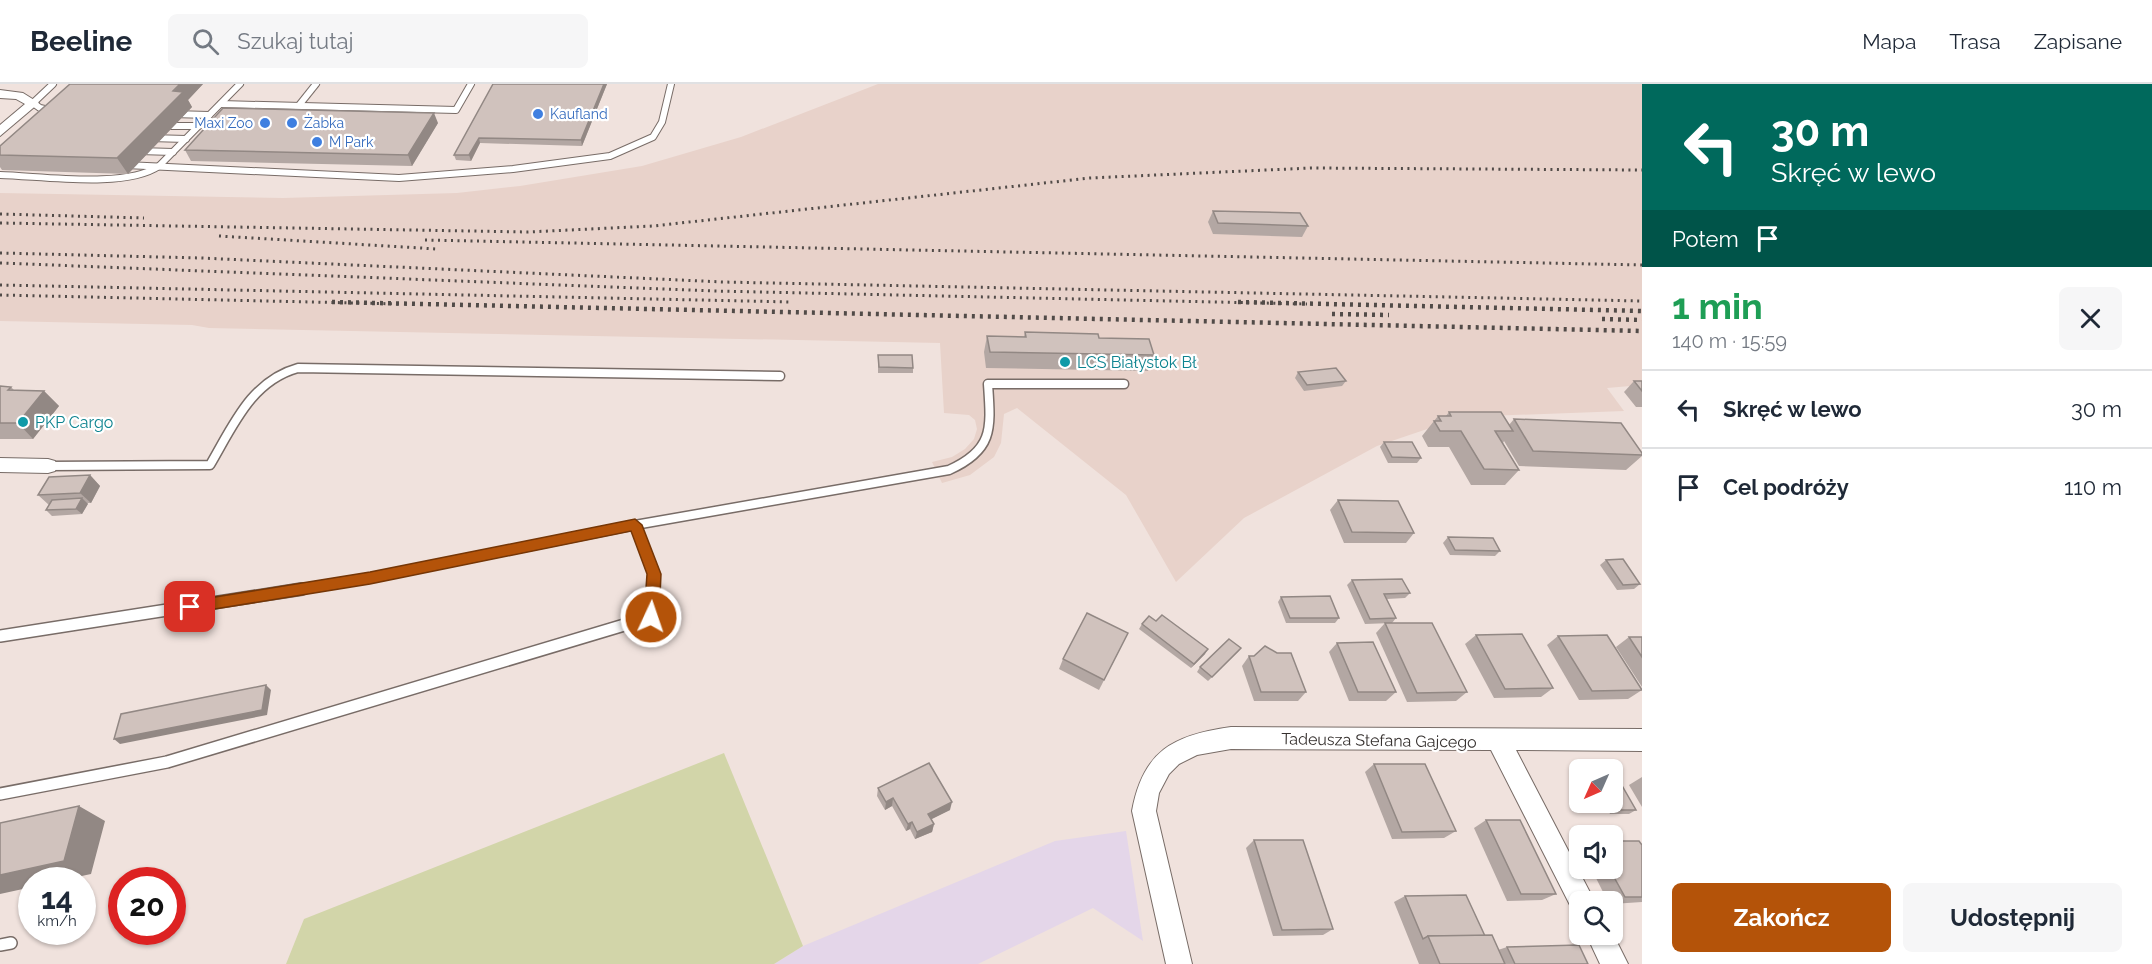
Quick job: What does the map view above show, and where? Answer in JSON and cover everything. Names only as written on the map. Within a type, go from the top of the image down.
[{"type":"street","points":[[0,94],[19,96],[33,103],[2,128]]},
{"type":"street","points":[[1,110],[22,112]]},
{"type":"street","points":[[0,465],[48,466]]},
{"type":"street","name":"Tadeusza Stefana Gajcego","points":[[1179,964],[1144,811],[1146,789],[1158,768],[1171,755],[1208,741],[1243,738],[1499,742],[1642,740]]},
{"type":"street","points":[[1499,742],[1576,891]]},
{"type":"street","points":[[1605,945],[1615,964]]},
{"type":"lane","points":[[53,84],[33,103],[52,114],[66,112]]},
{"type":"lane","points":[[0,175],[123,179],[147,174],[159,166],[240,84]]},
{"type":"lane","points":[[300,107],[316,84]]},
{"type":"lane","points":[[231,104],[241,108],[284,113],[310,105],[456,110],[471,84]]},
{"type":"lane","points":[[114,164],[399,178],[513,169],[610,156],[653,137],[662,122],[671,84]]},
{"type":"lane","points":[[220,104],[300,107]]},
{"type":"lane","points":[[159,114],[209,116]]},
{"type":"lane","points":[[152,125],[198,126]]},
{"type":"lane","points":[[140,138],[186,139]]},
{"type":"lane","points":[[127,151],[173,152]]},
{"type":"lane","points":[[48,466],[210,465],[259,387],[282,372],[298,368],[780,376]]},
{"type":"lane","points":[[0,636],[370,578],[635,525],[957,467],[981,453],[989,438],[988,384],[1124,384]]},
{"type":"lane","points":[[0,794],[167,762],[651,617],[654,574],[635,525]]},
{"type":"shaded area","points":[[878,84],[1642,84],[1642,385],[1607,388],[1624,411],[1487,416],[1436,426],[1377,446],[1244,518],[1176,582],[1126,495],[1017,408],[1004,414],[1001,443],[994,457],[970,475],[942,483],[932,462],[952,457],[965,449],[974,439],[977,429],[975,420],[969,415],[944,413],[940,343],[209,328],[192,325],[0,321],[0,193],[283,198],[457,193],[520,186],[642,166],[741,137]]},
{"type":"shaded area","points":[[1126,831],[1143,941],[1093,908],[978,964],[774,964],[803,946],[1055,841]]},
{"type":"green space","points":[[724,753],[803,946],[774,964],[286,964],[304,919]]},
{"type":"building","points":[[70,84],[180,84],[173,91],[183,92],[117,158],[0,155],[0,146]]},
{"type":"building","name":"Kaufland","points":[[493,84],[604,84],[581,140],[479,138],[469,155],[454,155]]},
{"type":"building","name":"M Park","points":[[223,108],[434,113],[408,155],[185,150]]},
{"type":"building","points":[[1213,211],[1300,213],[1308,226],[1218,223]]},
{"type":"building","points":[[1025,332],[1098,334],[1099,338],[1149,339],[1154,355],[990,352],[987,336],[1026,337]]},
{"type":"building","points":[[878,355],[912,355],[913,368],[879,367]]},
{"type":"building","points":[[1336,368],[1346,381],[1307,385],[1298,372]]},
{"type":"building","points":[[1634,381],[1642,381],[1642,391]]},
{"type":"building","points":[[0,386],[11,387],[8,390],[44,391],[18,423],[0,423]]},
{"type":"building","points":[[1449,412],[1501,412],[1513,431],[1495,431],[1519,470],[1484,469],[1461,431],[1440,431],[1434,421],[1441,421],[1438,416],[1451,416]]},
{"type":"building","points":[[1514,419],[1621,423],[1642,455],[1533,451]]},
{"type":"building","points":[[1384,442],[1412,442],[1421,458],[1392,457]]},
{"type":"building","points":[[90,475],[80,493],[38,495],[49,477]]},
{"type":"building","points":[[82,498],[76,509],[46,510],[52,500]]},
{"type":"building","points":[[1338,500],[1398,501],[1414,533],[1352,532]]},
{"type":"building","points":[[1448,537],[1493,538],[1500,551],[1455,550]]},
{"type":"building","points":[[1623,559],[1640,584],[1623,585],[1606,560]]},
{"type":"building","points":[[1402,579],[1410,593],[1384,594],[1396,618],[1370,619],[1352,580]]},
{"type":"building","points":[[1330,596],[1339,618],[1290,618],[1281,597]]},
{"type":"building","points":[[1087,613],[1128,633],[1104,680],[1063,659]]},
{"type":"building","points":[[1162,615],[1208,649],[1194,664],[1142,624],[1149,616],[1156,621]]},
{"type":"building","points":[[1385,623],[1432,623],[1467,692],[1417,693]]},
{"type":"building","points":[[1522,634],[1553,688],[1505,689],[1476,635]]},
{"type":"building","points":[[1607,635],[1642,690],[1592,691],[1558,636]]},
{"type":"building","points":[[1629,637],[1642,637],[1642,657]]},
{"type":"building","points":[[1229,639],[1241,648],[1212,677],[1200,667]]},
{"type":"building","points":[[1373,642],[1396,692],[1358,692],[1337,643]]},
{"type":"building","points":[[1265,646],[1277,653],[1291,653],[1306,692],[1261,692],[1249,656],[1254,656]]},
{"type":"building","points":[[266,685],[262,710],[114,739],[121,714]]},
{"type":"building","points":[[929,763],[952,802],[928,814],[934,824],[917,832],[912,822],[908,824],[893,798],[886,802],[878,788]]},
{"type":"building","points":[[1374,764],[1425,764],[1456,831],[1402,832]]},
{"type":"building","points":[[1623,787],[1636,810],[1623,810]]},
{"type":"building","points":[[79,806],[64,861],[37,867],[18,867],[18,871],[0,875],[0,823]]},
{"type":"building","points":[[1486,820],[1520,820],[1556,894],[1521,894]]},
{"type":"building","points":[[1254,840],[1303,840],[1333,929],[1282,930]]},
{"type":"building","points":[[1623,841],[1639,841],[1642,845],[1642,897],[1625,897],[1615,879],[1623,879]]},
{"type":"building","points":[[1466,895],[1485,936],[1428,936],[1423,939],[1405,896]]},
{"type":"building","points":[[1492,935],[1505,964],[1440,964],[1428,936]]},
{"type":"building","points":[[1579,945],[1588,964],[1515,964],[1507,947]]},
{"type":"railway","points":[[0,223],[528,232],[653,226],[1090,178],[1311,168],[1642,170]]},
{"type":"railway","points":[[0,214],[144,218]]},
{"type":"railway","points":[[219,236],[437,249]]},
{"type":"railway","points":[[425,240],[1642,265]]},
{"type":"railway","points":[[0,253],[201,258],[723,282],[1642,301]]},
{"type":"railway","points":[[0,263],[714,291],[1307,304]]},
{"type":"railway","points":[[0,285],[792,302]]},
{"type":"railway","points":[[0,295],[401,304]]},
{"type":"railway","points":[[332,302],[1642,331]]},
{"type":"railway","points":[[1238,302],[1642,311]]},
{"type":"railway","points":[[1332,314],[1389,315]]},
{"type":"railway","points":[[1602,319],[1642,320]]},
{"type":"place","name":"Kaufland","points":[[538,114]]},
{"type":"place","name":"Maxi Zoo","points":[[265,123]]},
{"type":"place","name":"Żabka","points":[[292,123]]},
{"type":"place","name":"M Park","points":[[317,142]]},
{"type":"place","name":"LCS Białystok Bł","points":[[1065,362]]},
{"type":"place","name":"PKP Cargo","points":[[23,422]]},
{"type":"route","points":[[190,607],[370,578],[635,525],[654,574],[651,617]]}]
